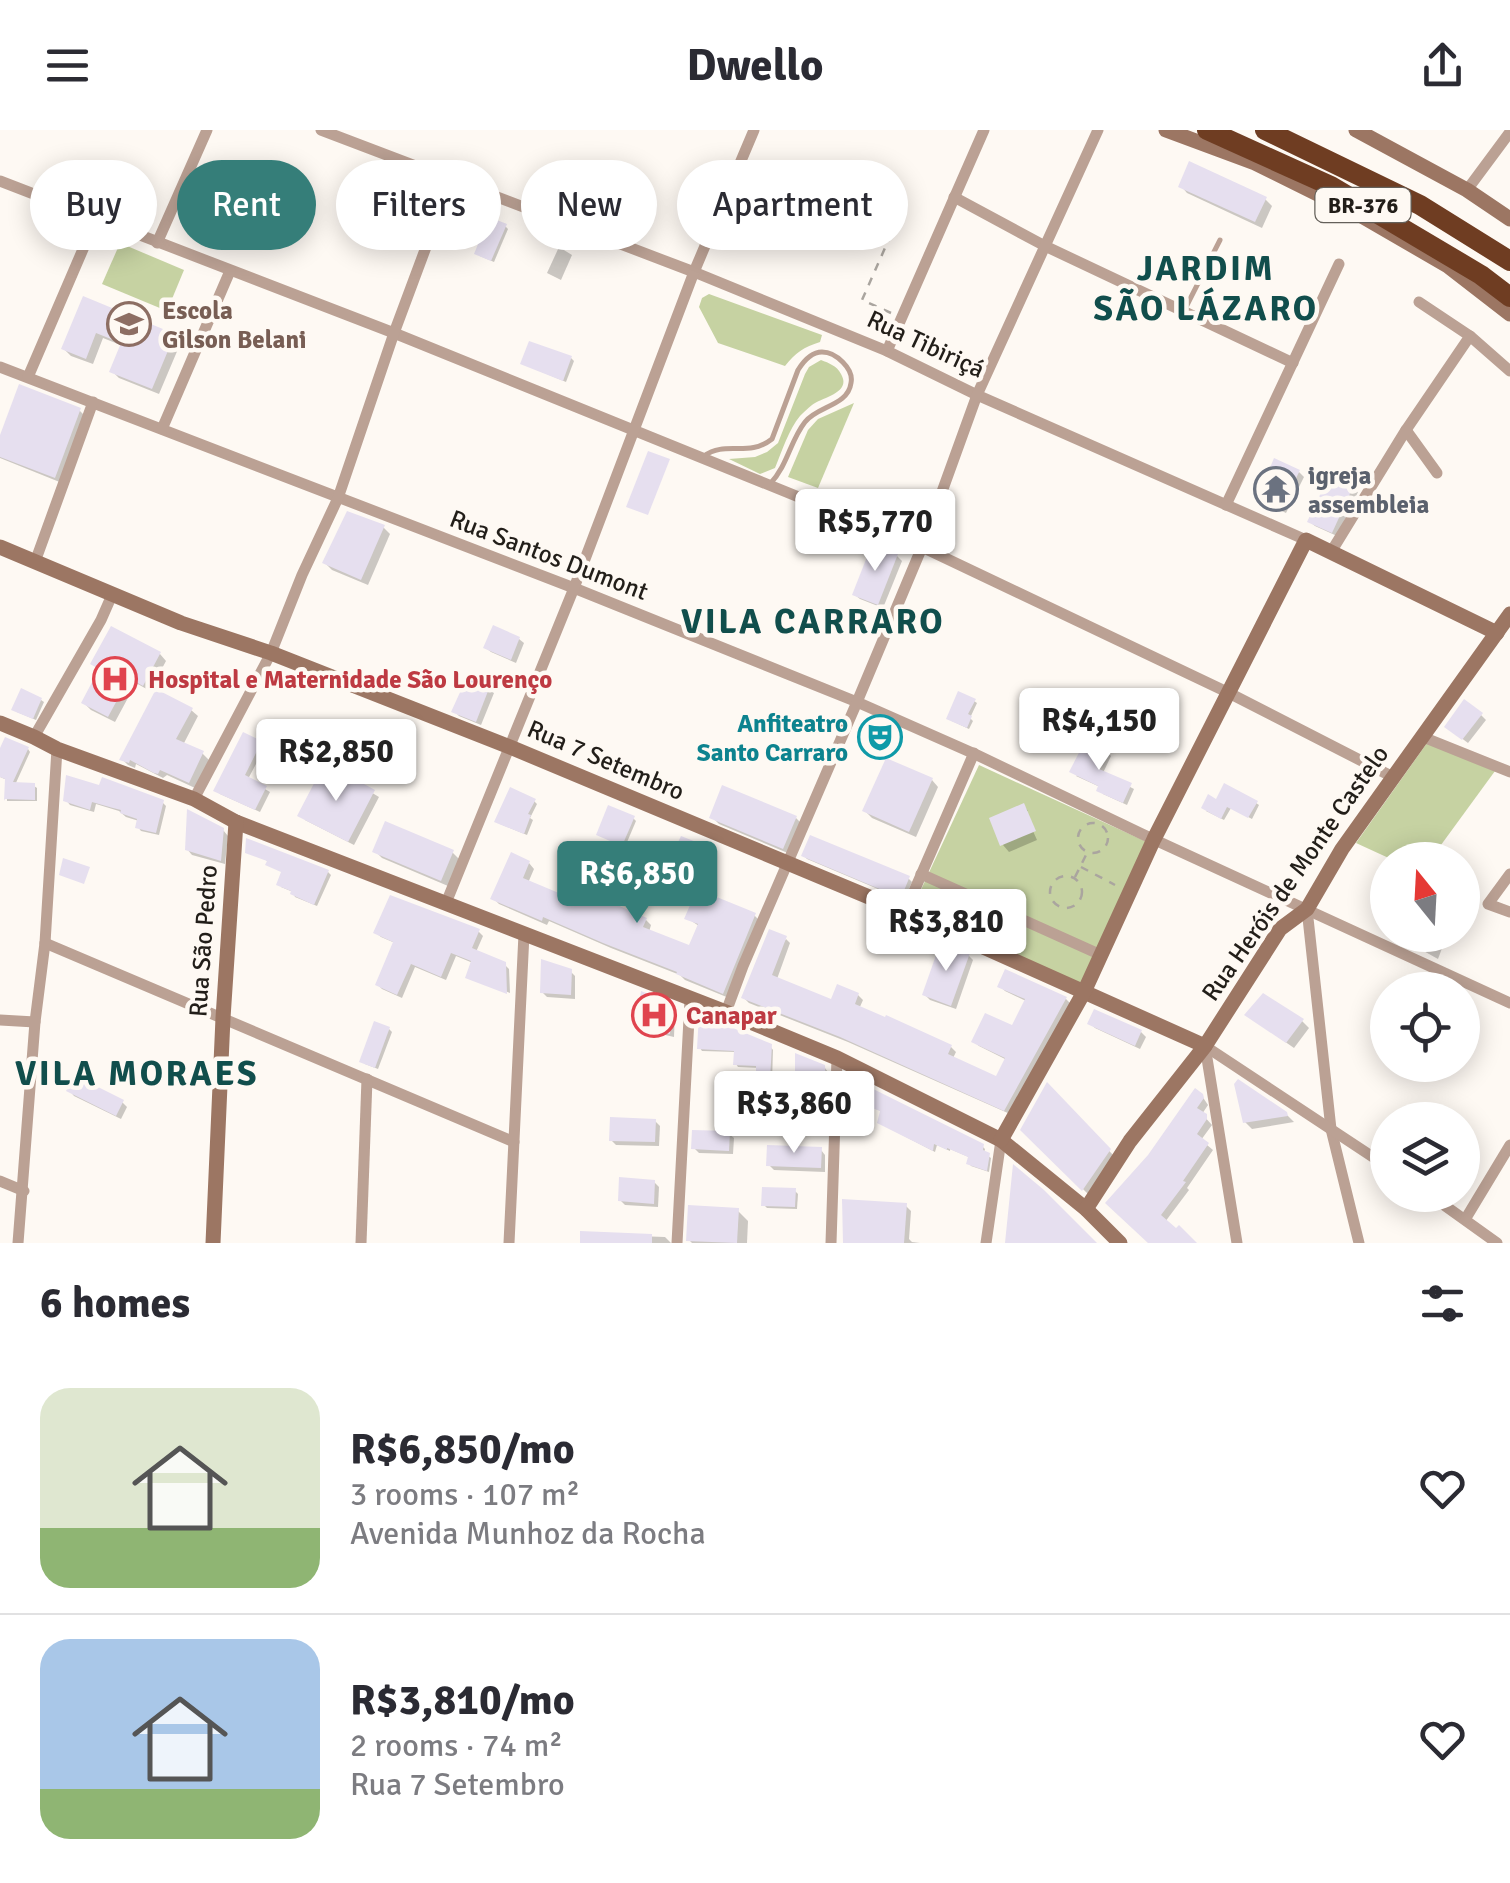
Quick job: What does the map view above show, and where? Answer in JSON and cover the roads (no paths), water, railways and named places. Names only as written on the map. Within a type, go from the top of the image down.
[{"type":"highway","name":"BR-376","points":[[1208,130],[1331,186],[1481,275],[1510,297]]},
{"type":"highway","name":"BR-376","points":[[1265,130],[1420,205],[1510,261]]},
{"type":"main road","points":[[1166,130],[1255,163],[1360,216],[1448,266],[1510,314]]},
{"type":"main road","points":[[1356,130],[1383,135],[1510,219]]},
{"type":"main road","points":[[1001,1140],[1084,992],[1154,839],[1306,540]]},
{"type":"main road","name":"Rua Tibiriçá","points":[[1306,540],[1503,636]]},
{"type":"main road","name":"Rua 7 Setembro","points":[[0,547],[181,623],[271,653],[510,747],[904,912],[1205,1046]]},
{"type":"main road","name":"Rua Heróis de Monte Castelo","points":[[1086,1208],[1130,1141],[1205,1046],[1280,929],[1307,909],[1393,777],[1503,636],[1510,614]]},
{"type":"main road","points":[[0,723],[57,749],[194,799],[236,822],[837,1058],[1001,1140],[1086,1208],[1120,1243]]},
{"type":"main road","name":"Rua São Pedro","points":[[213,1243],[236,822]]},
{"type":"street","points":[[208,130],[157,243],[394,333],[922,546],[1227,692],[1393,777]]},
{"type":"street","name":"Rua Tibiriçá","points":[[321,130],[399,160]]},
{"type":"street","points":[[446,903],[574,588],[694,272],[754,130]]},
{"type":"street","points":[[887,351],[984,130]]},
{"type":"street","points":[[726,1012],[922,546],[976,396],[1098,130]]},
{"type":"street","points":[[1467,190],[1510,132]]},
{"type":"street","points":[[0,181],[30,193]]},
{"type":"street","points":[[954,196],[1045,246],[1293,363]]},
{"type":"street","name":"Rua Tibiriçá","points":[[501,199],[887,351],[976,396],[1306,540]]},
{"type":"street","points":[[28,377],[83,250]]},
{"type":"street","points":[[194,799],[271,653],[338,498],[425,250]]},
{"type":"street","points":[[1226,505],[1338,264]]},
{"type":"street","points":[[162,429],[230,272]]},
{"type":"street","points":[[1419,302],[1470,336],[1510,370]]},
{"type":"street","points":[[1330,552],[1470,336]]},
{"type":"street","name":"Rua Santos Dumont","points":[[0,366],[858,702],[1510,1003]]},
{"type":"street","points":[[35,562],[93,402]]},
{"type":"street","points":[[1406,430],[1437,473]]},
{"type":"street","points":[[34,736],[112,595]]},
{"type":"street","points":[[1423,737],[1510,772]]},
{"type":"street","points":[[18,1243],[45,943],[57,749]]},
{"type":"street","points":[[904,912],[974,753]]},
{"type":"street","points":[[922,874],[1101,955]]},
{"type":"street","points":[[1510,874],[1488,904],[1510,912]]},
{"type":"street","points":[[1307,909],[1331,1129],[1359,1243]]},
{"type":"street","points":[[509,1243],[524,934]]},
{"type":"street","points":[[45,943],[514,1142]]},
{"type":"street","points":[[677,1243],[690,1000]]},
{"type":"street","points":[[0,1020],[35,1022]]},
{"type":"street","points":[[1205,1046],[1237,1243]]},
{"type":"street","name":"Rua 7 Setembro","points":[[1205,1046],[1370,1155]]},
{"type":"street","points":[[831,1243],[837,1058]]},
{"type":"street","points":[[361,1243],[367,1079]]},
{"type":"street","points":[[986,1243],[1001,1140]]},
{"type":"street","points":[[1466,1218],[1510,1145]]},
{"type":"street","points":[[0,1181],[24,1191]]},
{"type":"street","points":[[1457,1212],[1497,1243]]},
{"type":"lane","points":[[1184,312],[1220,240]]},
{"type":"lane","points":[[702,458],[711,450],[722,448],[753,449],[772,438],[803,362],[821,352],[831,354],[851,375],[850,389],[841,400],[817,410],[804,423],[781,472],[768,486]]},
{"type":"place","name":"Escola Gilson Belani","points":[[129,324]]},
{"type":"place","name":"igreja assembleia","points":[[1276,489]]},
{"type":"place","name":"Hospital e Maternidade São Lourenço","points":[[115,679]]},
{"type":"place","name":"Anfiteatro Santo Carraro","points":[[880,737]]},
{"type":"place","name":"Canapar","points":[[654,1015]]},
{"type":"district","name":"JARDIM SÃO LÁZARO","points":[[1206,288]]},
{"type":"district","name":"VILA CARRARO","points":[[813,621]]},
{"type":"district","name":"VILA MORAES","points":[[137,1073]]}]
